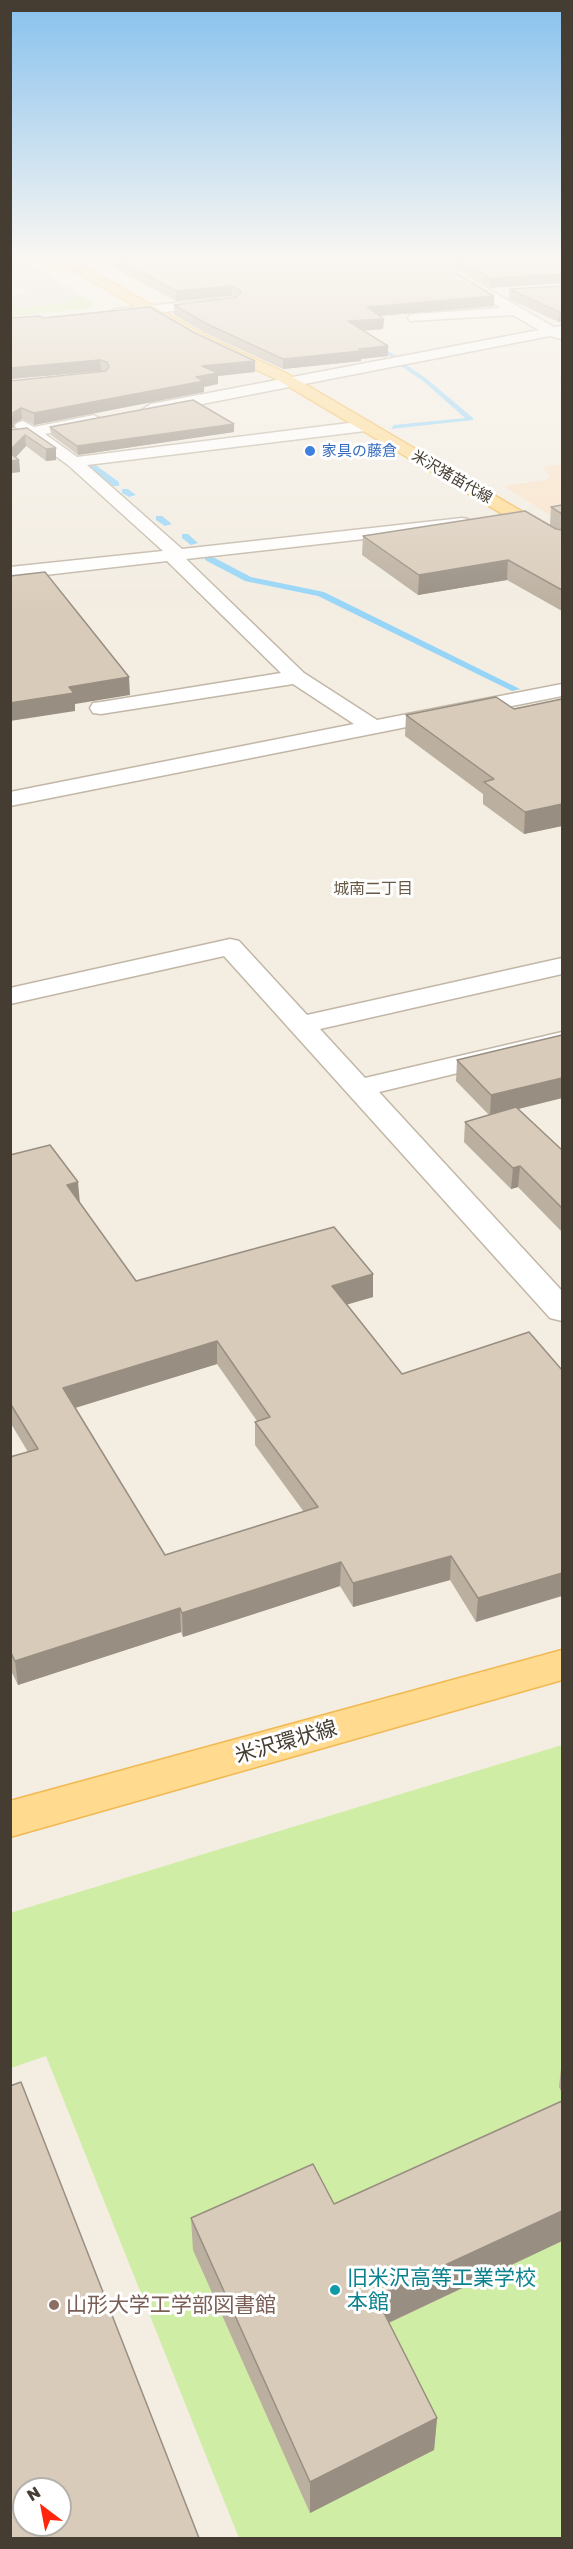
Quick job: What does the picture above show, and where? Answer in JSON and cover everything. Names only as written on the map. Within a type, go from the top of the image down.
[{"type":"main road","name":"米沢猪苗代線","points":[[280,376],[562,542]]},
{"type":"main road","name":"米沢環状線","points":[[10,1820],[562,1665]]},
{"type":"street","points":[[136,412],[317,376]]},
{"type":"street","points":[[10,436],[113,417]]},
{"type":"street","points":[[10,419],[74,462],[177,554]]},
{"type":"street","points":[[74,462],[365,426]]},
{"type":"street","points":[[10,573],[519,516]]},
{"type":"street","points":[[177,554],[175,559],[297,677],[373,727]]},
{"type":"street","points":[[101,708],[297,677]]},
{"type":"street","points":[[10,799],[562,690]]},
{"type":"street","points":[[10,996],[230,947],[562,1311]]},
{"type":"street","points":[[301,1025],[562,966]]},
{"type":"street","points":[[359,1088],[562,1040]]},
{"type":"shaded area","points":[[562,464],[562,523],[504,486],[546,480],[550,477],[543,467]]},
{"type":"green space","points":[[562,1745],[562,2538],[239,2538],[46,2056],[11,2068],[10,1913]]},
{"type":"building","points":[[58,376],[202,376],[196,377],[204,381],[34,413],[21,408],[13,413],[13,417],[10,417],[10,381]]},
{"type":"building","points":[[193,400],[234,424],[77,446],[50,427]]},
{"type":"building","points":[[27,428],[56,448],[46,449],[25,435],[10,450],[10,430]]},
{"type":"building","points":[[10,453],[19,460],[10,461]]},
{"type":"building","points":[[562,505],[562,514],[551,507]]},
{"type":"building","points":[[525,511],[556,529],[562,530],[562,590],[508,560],[419,575],[363,536]]},
{"type":"building","points":[[45,572],[129,677],[69,687],[74,693],[10,703],[10,576]]},
{"type":"building","points":[[496,697],[514,709],[562,699],[562,804],[525,812],[484,782],[494,779],[406,715]]},
{"type":"building","points":[[562,1035],[562,1078],[491,1095],[457,1060]]},
{"type":"building","points":[[516,1107],[562,1150],[562,1208],[520,1166],[513,1168],[465,1122]]},
{"type":"building","points":[[50,1145],[78,1182],[67,1185],[136,1281],[334,1227],[373,1274],[332,1286],[402,1374],[529,1332],[562,1370],[562,1573],[478,1598],[451,1556],[353,1583],[341,1562],[182,1613],[180,1608],[15,1661],[10,1651],[10,1457],[38,1449],[10,1403],[10,1155]],"holes":[[[217,1341],[270,1417],[255,1422],[318,1507],[165,1555],[63,1388]]]},
{"type":"building","name":"山形大学工学部図書館","points":[[21,2082],[199,2538],[10,2538],[10,2086]]},
{"type":"building","name":"旧米沢高等工業学校 本館","points":[[562,2101],[562,2211],[376,2297],[437,2418],[310,2482],[191,2218],[313,2164],[334,2204]]},
{"type":"waterway","points":[[394,427],[471,419],[419,376]]},
{"type":"waterway","points":[[102,461],[87,463],[116,484]]},
{"type":"waterway","points":[[125,491],[132,495]]},
{"type":"waterway","points":[[159,518],[168,524]]},
{"type":"waterway","points":[[185,536],[194,543]]},
{"type":"waterway","points":[[208,558],[248,579],[321,594],[515,689]]},
{"type":"place","name":"家具の藤倉","points":[[310,451]]},
{"type":"place","name":"旧米沢高等工業学校 本館","points":[[335,2290]]},
{"type":"place","name":"山形大学工学部図書館","points":[[54,2305]]},
{"type":"district","name":"城南二丁目","points":[[373,889]]}]
